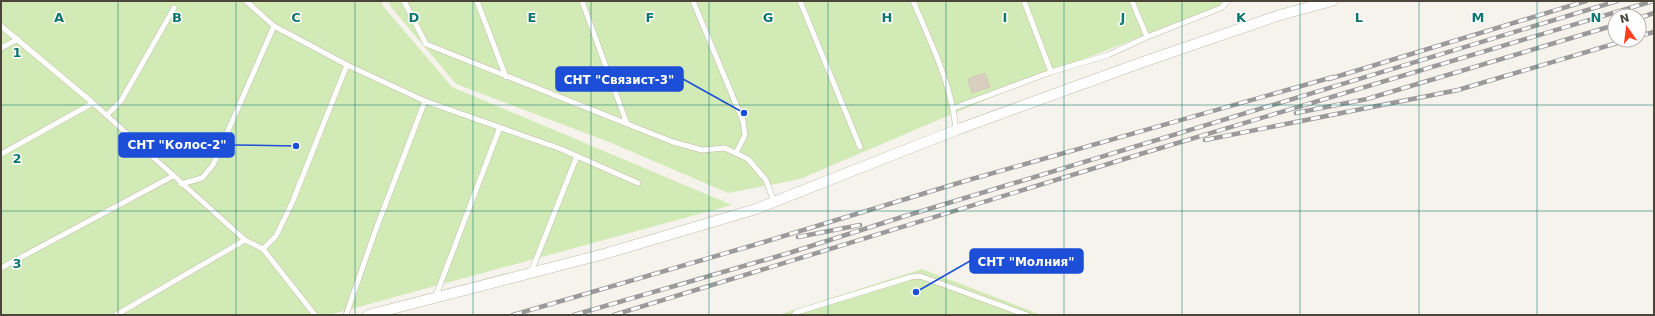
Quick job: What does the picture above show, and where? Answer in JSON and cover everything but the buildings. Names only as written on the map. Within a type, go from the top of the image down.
[{"type":"street","points":[[368,315],[604,254],[774,202],[956,130],[1142,62],[1280,15],[1332,1]]},
{"type":"lane","points":[[246,1],[274,26],[347,65],[425,101],[577,156],[638,183]]},
{"type":"lane","points":[[404,1],[426,44],[672,142],[702,150],[725,148],[748,159],[766,180],[774,202]]},
{"type":"lane","points":[[477,1],[506,77]]},
{"type":"lane","points":[[582,1],[627,124]]},
{"type":"lane","points":[[693,1],[744,121],[745,135],[736,153]]},
{"type":"lane","points":[[800,1],[860,148]]},
{"type":"lane","points":[[913,1],[938,59],[954,108],[956,130]]},
{"type":"lane","points":[[1024,1],[1051,72]]},
{"type":"lane","points":[[1132,1],[1147,37]]},
{"type":"lane","points":[[954,108],[1051,72],[1108,55],[1147,37],[1221,8],[1228,1]]},
{"type":"lane","points":[[107,115],[121,101],[174,8]]},
{"type":"lane","points":[[1,26],[94,103],[181,184],[245,240],[262,249],[315,315]]},
{"type":"lane","points":[[181,184],[202,178],[213,165],[274,26]]},
{"type":"lane","points":[[1,48],[18,39]]},
{"type":"lane","points":[[262,249],[276,236],[292,203],[347,65]]},
{"type":"lane","points":[[346,315],[376,229],[425,101]]},
{"type":"lane","points":[[1,154],[94,103]]},
{"type":"lane","points":[[435,298],[500,127]]},
{"type":"lane","points":[[531,273],[577,156]]},
{"type":"lane","points":[[1,268],[173,176]]},
{"type":"lane","points":[[116,315],[245,240]]},
{"type":"lane","points":[[794,315],[797,312],[904,279],[920,276],[1027,315]]},
{"type":"green space","points":[[1,1],[381,1],[383,6],[452,87],[732,205],[329,315],[1,315]]},
{"type":"green space","points":[[388,1],[1232,1],[1051,72],[800,179],[728,193],[609,142],[456,84],[391,7]]},
{"type":"green space","points":[[922,269],[1041,315],[778,315]]},
{"type":"railway","points":[[1329,79],[1586,1]]},
{"type":"railway","points":[[574,315],[789,253],[902,217],[1617,1]]},
{"type":"railway","points":[[614,315],[1144,153],[1653,1]]},
{"type":"railway","points":[[1647,15],[1654,13]]},
{"type":"railway","points":[[1296,113],[1367,99],[1607,27]]},
{"type":"railway","points":[[1647,34],[1654,32]]},
{"type":"railway","points":[[1205,140],[1458,90],[1607,46]]},
{"type":"railway","points":[[513,315],[754,245],[965,181],[1333,77]]},
{"type":"railway","points":[[798,237],[860,225]]},
{"type":"place","name":"СНТ \"Связист-3\"","points":[[744,113]]},
{"type":"place","name":"СНТ \"Колос-2\"","points":[[296,146]]},
{"type":"place","name":"СНТ \"Молния\"","points":[[916,292]]}]
